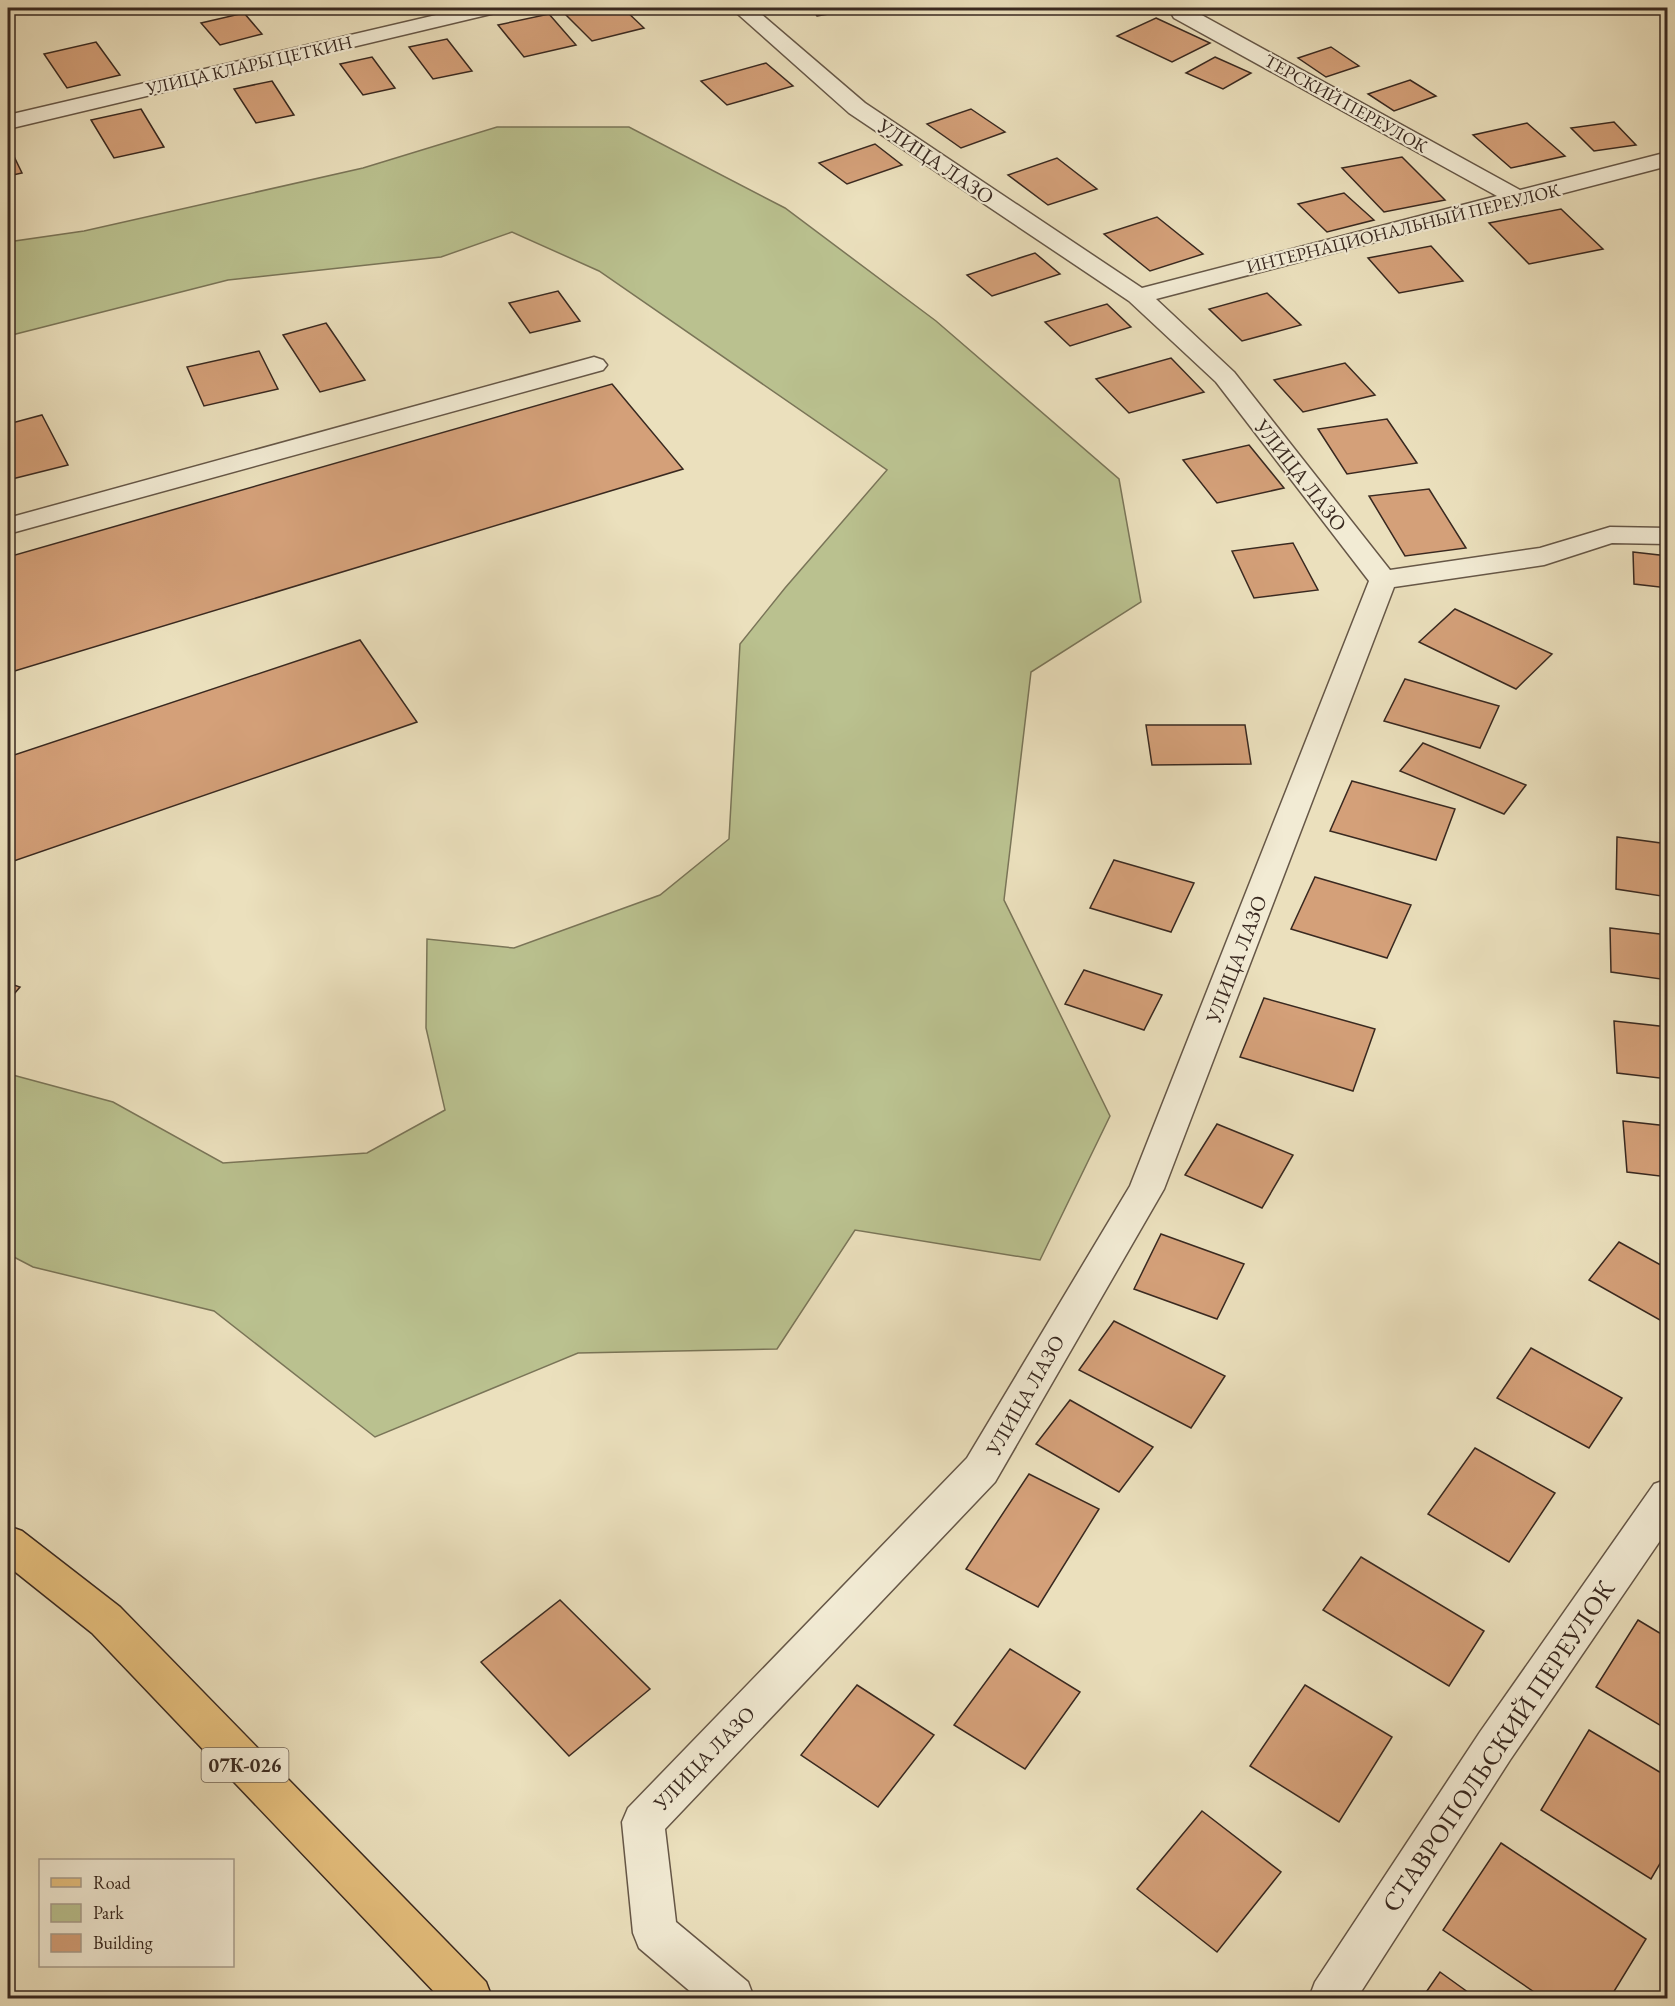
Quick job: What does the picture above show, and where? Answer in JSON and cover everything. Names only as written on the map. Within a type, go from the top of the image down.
[{"type":"main road","name":"07К-026","points":[[8,1543],[106,1620],[470,1998]]},
{"type":"street","name":"УЛИЦА КЛАРЫ ЦЕТКИН","points":[[8,122],[491,8]]},
{"type":"street","name":"УЛИЦА ЛАЗО","points":[[732,1998],[655,1933],[643,1822],[981,1470],[987,1460],[1146,1189],[1383,580],[1226,377],[1138,296],[857,108],[742,8]]},
{"type":"street","name":"ТЕРСКИЙ ПЕРЕУЛОК","points":[[1192,8],[1182,13],[1519,198]]},
{"type":"street","name":"ИНТЕРНАЦИОНАЛЬНЫЙ ПЕРЕУЛОК","points":[[1138,296],[1668,159]]},
{"type":"street","points":[[8,526],[594,365]]},
{"type":"street","points":[[1383,580],[1544,556],[1610,535],[1668,536]]},
{"type":"street","name":"СТАВРОПОЛЬСКИЙ ПЕРЕУЛОК","points":[[1331,1998],[1496,1746],[1668,1496]]},
{"type":"green space","points":[[497,127],[629,127],[785,208],[936,321],[1119,479],[1141,602],[1031,672],[1004,900],[1110,1116],[1040,1260],[855,1230],[777,1349],[578,1353],[375,1437],[214,1311],[33,1267],[8,1254],[9,1074],[113,1102],[223,1163],[367,1153],[445,1110],[426,1028],[427,939],[514,948],[660,895],[729,839],[740,644],[887,470],[599,271],[512,232],[441,257],[228,280],[8,336],[8,242],[84,231],[363,168]]},
{"type":"building","points":[[576,8],[623,8],[644,28],[592,41],[562,11]]},
{"type":"building","points":[[811,8],[865,8],[817,16]]},
{"type":"building","points":[[244,13],[262,34],[220,45],[201,23]]},
{"type":"building","points":[[549,14],[576,45],[524,57],[498,25]]},
{"type":"building","points":[[1156,18],[1210,43],[1172,62],[1117,36]]},
{"type":"building","points":[[447,39],[472,71],[433,79],[409,47]]},
{"type":"building","points":[[96,42],[120,75],[67,88],[44,54]]},
{"type":"building","points":[[1331,47],[1359,66],[1326,77],[1298,58]]},
{"type":"building","points":[[372,57],[395,88],[363,95],[340,64]]},
{"type":"building","points":[[1215,57],[1251,73],[1223,89],[1186,73]]},
{"type":"building","points":[[766,63],[793,86],[727,105],[701,81]]},
{"type":"building","points":[[1410,80],[1436,96],[1394,111],[1368,94]]},
{"type":"building","points":[[272,81],[294,115],[256,123],[234,89]]},
{"type":"building","points":[[141,109],[164,147],[114,158],[91,120]]},
{"type":"building","points":[[971,109],[1005,132],[961,148],[927,124]]},
{"type":"building","points":[[1614,122],[1636,145],[1594,151],[1571,128]]},
{"type":"building","points":[[1527,123],[1565,156],[1511,168],[1473,135]]},
{"type":"building","points":[[8,144],[22,173],[8,176]]},
{"type":"building","points":[[875,144],[902,165],[847,184],[819,163]]},
{"type":"building","points":[[1402,157],[1445,200],[1384,212],[1342,168]]},
{"type":"building","points":[[1057,158],[1097,189],[1048,205],[1008,175]]},
{"type":"building","points":[[1344,193],[1374,220],[1327,232],[1298,204]]},
{"type":"building","points":[[1561,209],[1603,249],[1529,264],[1489,223]]},
{"type":"building","points":[[1157,217],[1203,254],[1150,271],[1104,234]]},
{"type":"building","points":[[1431,246],[1463,281],[1399,293],[1368,258]]},
{"type":"building","points":[[1035,253],[1060,274],[992,296],[967,275]]},
{"type":"building","points":[[558,291],[580,321],[530,333],[509,303]]},
{"type":"building","points":[[1267,293],[1301,325],[1242,341],[1209,309]]},
{"type":"building","points":[[1107,304],[1131,327],[1070,346],[1045,322]]},
{"type":"building","points":[[326,323],[365,380],[320,392],[283,335]]},
{"type":"building","points":[[259,351],[278,389],[204,406],[187,367]]},
{"type":"building","points":[[1171,358],[1204,392],[1129,413],[1096,379]]},
{"type":"building","points":[[1345,363],[1375,395],[1303,412],[1274,380]]},
{"type":"building","points":[[612,384],[683,469],[8,673],[8,557]]},
{"type":"building","points":[[42,415],[68,465],[8,480],[8,424]]},
{"type":"building","points":[[1387,419],[1417,463],[1347,474],[1318,429]]},
{"type":"building","points":[[1249,445],[1284,488],[1217,503],[1183,460]]},
{"type":"building","points":[[1429,489],[1466,548],[1405,556],[1369,496]]},
{"type":"building","points":[[1293,543],[1318,590],[1254,598],[1232,551]]},
{"type":"building","points":[[1633,552],[1668,556],[1668,588],[1634,584]]},
{"type":"building","points":[[1455,609],[1552,654],[1516,689],[1419,642]]},
{"type":"building","points":[[360,640],[417,722],[8,863],[8,757]]},
{"type":"building","points":[[1405,679],[1499,706],[1480,748],[1384,721]]},
{"type":"building","points":[[1146,725],[1245,725],[1251,764],[1152,765]]},
{"type":"building","points":[[1423,743],[1526,785],[1504,814],[1400,771]]},
{"type":"building","points":[[1352,781],[1455,809],[1436,860],[1330,831]]},
{"type":"building","points":[[1617,837],[1668,844],[1668,897],[1616,889]]},
{"type":"building","points":[[1114,860],[1194,883],[1171,932],[1090,908]]},
{"type":"building","points":[[1315,877],[1411,905],[1387,958],[1291,929]]},
{"type":"building","points":[[1610,928],[1668,935],[1668,980],[1611,972]]},
{"type":"building","points":[[1084,970],[1162,995],[1144,1030],[1065,1004]]},
{"type":"building","points":[[8,983],[20,987],[8,1001]]},
{"type":"building","points":[[1264,998],[1375,1029],[1353,1091],[1240,1057]]},
{"type":"building","points":[[1614,1021],[1668,1027],[1668,1079],[1617,1073]]},
{"type":"building","points":[[1623,1121],[1668,1126],[1668,1177],[1627,1172]]},
{"type":"building","points":[[1217,1124],[1293,1155],[1262,1208],[1185,1175]]},
{"type":"building","points":[[1161,1234],[1244,1264],[1217,1319],[1134,1289]]},
{"type":"building","points":[[1619,1242],[1668,1269],[1667,1324],[1589,1280]]},
{"type":"building","points":[[1114,1321],[1225,1376],[1191,1428],[1079,1370]]},
{"type":"building","points":[[1531,1348],[1622,1398],[1589,1448],[1497,1398]]},
{"type":"building","points":[[1070,1400],[1153,1447],[1119,1492],[1036,1444]]},
{"type":"building","points":[[1475,1448],[1555,1493],[1509,1562],[1428,1514]]},
{"type":"building","points":[[1029,1474],[1099,1509],[1038,1607],[966,1569]]},
{"type":"building","points":[[1361,1557],[1484,1631],[1449,1686],[1323,1610]]},
{"type":"building","points":[[560,1600],[650,1689],[569,1756],[481,1662]]},
{"type":"building","points":[[1638,1620],[1668,1638],[1668,1730],[1596,1687]]},
{"type":"building","points":[[1010,1649],[1080,1692],[1025,1769],[954,1725]]},
{"type":"building","points":[[857,1685],[934,1735],[878,1807],[801,1755]]},
{"type":"building","points":[[1305,1685],[1392,1737],[1339,1822],[1250,1766]]},
{"type":"building","points":[[1589,1730],[1668,1777],[1668,1850],[1651,1879],[1541,1810]]},
{"type":"building","points":[[1202,1811],[1281,1872],[1217,1952],[1137,1889]]},
{"type":"building","points":[[1501,1843],[1646,1939],[1610,1998],[1543,1998],[1443,1930]]},
{"type":"building","points":[[1440,1972],[1476,1998],[1422,1998]]}]
